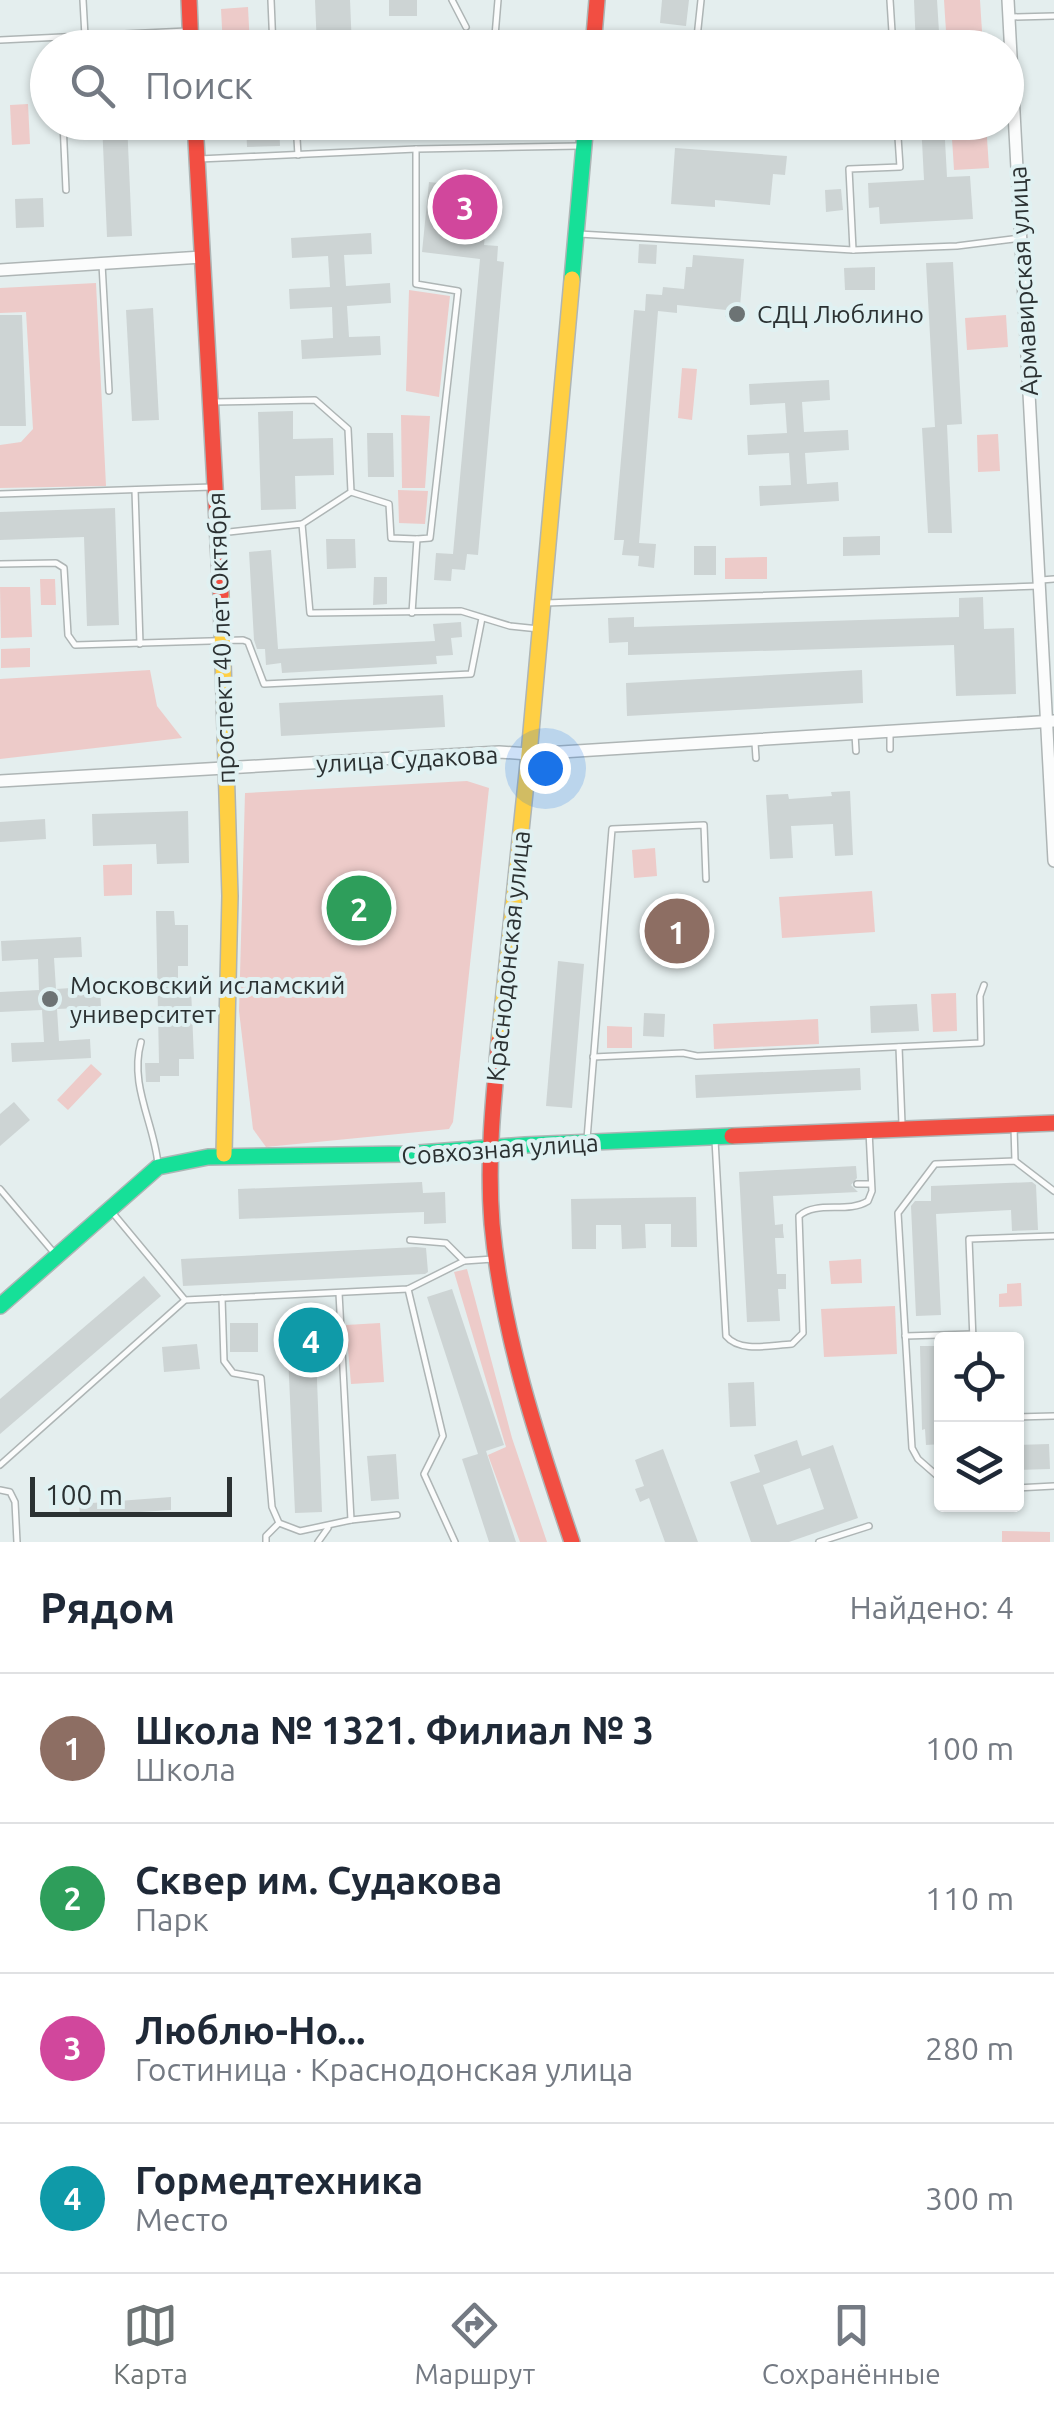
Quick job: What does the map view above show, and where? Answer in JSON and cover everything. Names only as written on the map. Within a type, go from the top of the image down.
[{"type":"street","points":[[189,0],[190,30]]},
{"type":"street","points":[[595,30],[597,0]]},
{"type":"street","name":"Армавирская улица","points":[[1008,0],[1010,30]]},
{"type":"street","name":"проспект 40 лет Октября","points":[[196,140],[227,769],[231,1027],[224,1154]]},
{"type":"street","name":"Краснодонская улица","points":[[572,1542],[532,1423],[496,1259],[490,1126],[529,754],[584,140]]},
{"type":"street","name":"Армавирская улица","points":[[1015,140],[1050,721],[1054,861]]},
{"type":"street","points":[[0,270],[202,258]]},
{"type":"street","name":"улица Судакова","points":[[0,781],[499,752],[529,754],[1050,721]]},
{"type":"street","name":"Совхозная улица","points":[[0,1306],[158,1168],[189,1157],[450,1154],[586,1142],[1054,1122]]},
{"type":"lane","points":[[83,0],[85,30]]},
{"type":"lane","points":[[271,0],[272,30]]},
{"type":"lane","points":[[452,0],[466,27]]},
{"type":"lane","points":[[496,30],[498,0]]},
{"type":"lane","points":[[698,30],[701,0]]},
{"type":"lane","points":[[890,0],[892,30]]},
{"type":"lane","points":[[1009,17],[1054,16]]},
{"type":"lane","points":[[0,40],[30,38]]},
{"type":"lane","points":[[64,140],[66,190]]},
{"type":"lane","points":[[297,140],[298,154]]},
{"type":"lane","points":[[853,250],[849,169],[900,166],[898,140]]},
{"type":"lane","points":[[197,159],[584,146]]},
{"type":"lane","points":[[351,492],[389,504],[392,538],[430,538],[458,291],[416,284],[416,149]]},
{"type":"lane","points":[[576,234],[853,250],[957,246],[1020,238]]},
{"type":"lane","points":[[102,263],[110,391]]},
{"type":"lane","points":[[210,402],[315,400],[348,428],[351,492]]},
{"type":"lane","points":[[0,494],[214,487]]},
{"type":"lane","points":[[135,490],[140,644]]},
{"type":"lane","points":[[217,533],[302,524],[351,492]]},
{"type":"lane","points":[[302,524],[310,613],[461,611],[510,626],[540,629]]},
{"type":"lane","points":[[412,614],[416,539]]},
{"type":"lane","points":[[0,564],[62,566],[66,574],[68,635],[75,644],[248,642],[264,684],[471,674],[482,618]]},
{"type":"lane","points":[[542,603],[1039,583],[1054,579]]},
{"type":"lane","points":[[890,731],[890,749]]},
{"type":"lane","points":[[855,734],[856,751]]},
{"type":"lane","points":[[755,740],[756,758]]},
{"type":"lane","points":[[586,1142],[612,829],[704,825],[706,879]]},
{"type":"lane","points":[[593,1058],[981,1044],[980,996],[984,984]]},
{"type":"lane","points":[[141,1042],[136,1060],[158,1168]]},
{"type":"lane","points":[[898,1047],[902,1129]]},
{"type":"lane","points":[[1014,1124],[1015,1161]]},
{"type":"lane","points":[[715,1137],[725,1333],[735,1345],[792,1344],[802,1337],[799,1216],[810,1209],[860,1206],[870,1198],[869,1130]]},
{"type":"lane","points":[[934,1473],[912,1448],[898,1213],[934,1164],[1015,1161],[1054,1191]]},
{"type":"lane","points":[[857,1184],[872,1184]]},
{"type":"lane","points":[[0,1189],[57,1256]]},
{"type":"lane","points":[[110,1210],[184,1300]]},
{"type":"lane","points":[[972,1332],[969,1239],[1054,1236]]},
{"type":"lane","points":[[410,1240],[446,1243],[464,1261]]},
{"type":"lane","points":[[0,1466],[184,1300],[408,1289],[464,1261],[496,1259]]},
{"type":"lane","points":[[408,1289],[443,1436],[424,1474],[456,1542]]},
{"type":"lane","points":[[339,1293],[351,1520]]},
{"type":"lane","points":[[222,1298],[224,1360],[233,1373],[261,1378],[272,1507],[279,1523],[300,1531],[397,1515]]},
{"type":"lane","points":[[905,1336],[934,1336]]},
{"type":"lane","points":[[1024,1417],[1054,1416]]},
{"type":"lane","points":[[1024,1488],[1054,1486]]},
{"type":"lane","points":[[0,1490],[10,1492],[15,1502],[17,1542]]},
{"type":"lane","points":[[266,1542],[266,1536],[279,1523]]},
{"type":"lane","points":[[318,1542],[329,1526]]},
{"type":"lane","points":[[818,1542],[870,1526]]},
{"type":"shaded area","points":[[944,0],[980,0],[982,30],[946,30]]},
{"type":"shaded area","points":[[248,7],[249,30],[222,30],[221,9]]},
{"type":"shaded area","points":[[28,104],[30,144],[12,145],[10,105]]},
{"type":"shaded area","points":[[952,140],[987,140],[989,168],[954,170]]},
{"type":"shaded area","points":[[96,283],[106,486],[0,488],[0,445],[21,442],[33,429],[26,312],[0,313],[0,288]]},
{"type":"shaded area","points":[[409,290],[450,296],[439,397],[406,391]]},
{"type":"shaded area","points":[[1006,315],[1008,347],[967,350],[965,318]]},
{"type":"shaded area","points":[[682,368],[697,369],[692,420],[678,418]]},
{"type":"shaded area","points":[[401,415],[430,416],[425,488],[402,488]]},
{"type":"shaded area","points":[[998,434],[1000,471],[978,472],[977,435]]},
{"type":"shaded area","points":[[398,490],[428,491],[425,524],[399,523]]},
{"type":"shaded area","points":[[767,557],[767,579],[725,579],[725,558]]},
{"type":"shaded area","points":[[40,579],[55,579],[56,605],[41,605]]},
{"type":"shaded area","points":[[0,587],[30,587],[32,637],[1,638]]},
{"type":"shaded area","points":[[30,648],[30,667],[1,668],[1,649]]},
{"type":"shaded area","points":[[150,670],[157,706],[182,738],[0,759],[0,679]]},
{"type":"shaded area","points":[[467,781],[489,788],[453,1122],[449,1129],[266,1147],[253,1129],[239,1011],[245,793]]},
{"type":"shaded area","points":[[655,848],[657,876],[634,878],[632,850]]},
{"type":"shaded area","points":[[132,864],[132,895],[104,896],[103,865]]},
{"type":"shaded area","points":[[872,891],[875,932],[782,938],[779,897]]},
{"type":"shaded area","points":[[956,993],[957,1031],[933,1032],[931,994]]},
{"type":"shaded area","points":[[818,1019],[819,1044],[714,1049],[713,1024]]},
{"type":"shaded area","points":[[607,1026],[632,1027],[632,1048],[607,1048]]},
{"type":"shaded area","points":[[91,1064],[102,1074],[68,1110],[57,1100]]},
{"type":"shaded area","points":[[861,1259],[862,1283],[831,1284],[829,1261]]},
{"type":"shaded area","points":[[467,1269],[512,1438],[547,1542],[520,1542],[488,1455],[506,1447],[454,1272]]},
{"type":"shaded area","points":[[1021,1283],[1022,1306],[999,1307],[999,1294],[1007,1293],[1007,1284]]},
{"type":"shaded area","points":[[895,1306],[897,1354],[824,1357],[821,1309]]},
{"type":"shaded area","points":[[380,1323],[384,1382],[351,1384],[346,1325]]},
{"type":"shaded area","points":[[1002,1531],[1050,1532],[1050,1542],[1002,1542]]},
{"type":"building","points":[[315,0],[350,0],[351,30],[316,30]]},
{"type":"building","points":[[389,0],[417,0],[417,16],[389,16]]},
{"type":"building","points":[[662,0],[689,0],[686,26],[660,23]]},
{"type":"building","points":[[914,0],[937,0],[939,30],[915,30]]},
{"type":"building","points":[[103,140],[128,140],[132,236],[107,237]]},
{"type":"building","points":[[247,140],[280,140],[280,146],[247,147]]},
{"type":"building","points":[[922,140],[945,140],[947,177],[970,176],[973,219],[880,224],[879,207],[869,208],[868,183],[924,180]]},
{"type":"building","points":[[675,148],[787,156],[785,175],[773,174],[770,205],[715,200],[715,207],[671,204]]},
{"type":"building","points":[[456,177],[484,179],[483,193],[490,194],[489,211],[468,209],[466,233],[485,234],[484,245],[498,246],[497,261],[504,262],[478,555],[467,554],[465,570],[452,569],[451,581],[434,580],[436,553],[453,554],[480,259],[422,252],[429,182],[456,185]]},
{"type":"building","points":[[841,189],[843,210],[826,212],[825,190]]},
{"type":"building","points":[[43,198],[44,227],[16,228],[15,199]]},
{"type":"building","points":[[371,233],[372,254],[344,255],[346,286],[390,283],[391,303],[347,306],[349,337],[380,336],[381,355],[302,359],[301,340],[333,338],[332,307],[290,309],[289,289],[330,287],[328,256],[292,258],[291,238]]},
{"type":"building","points":[[639,244],[657,245],[656,264],[638,263]]},
{"type":"building","points":[[693,255],[744,259],[739,318],[725,317],[726,310],[677,305],[677,313],[658,311],[639,543],[656,544],[654,568],[638,566],[639,556],[622,555],[624,540],[614,540],[634,310],[645,311],[646,294],[662,295],[663,287],[684,289],[686,267],[692,267]]},
{"type":"building","points":[[953,262],[962,424],[947,425],[952,533],[928,533],[922,428],[935,427],[926,263]]},
{"type":"building","points":[[875,267],[875,290],[845,290],[844,268]]},
{"type":"building","points":[[153,308],[159,420],[132,421],[126,310]]},
{"type":"building","points":[[0,315],[22,315],[26,426],[0,426]]},
{"type":"building","points":[[829,380],[830,400],[802,402],[804,432],[848,430],[849,450],[805,453],[807,484],[838,482],[839,501],[760,506],[759,486],[791,485],[789,453],[748,455],[747,435],[787,433],[785,403],[750,405],[749,384]]},
{"type":"building","points":[[293,411],[293,439],[333,438],[334,475],[295,476],[296,509],[261,510],[258,412]]},
{"type":"building","points":[[367,433],[393,433],[394,477],[368,477]]},
{"type":"building","points":[[115,508],[119,625],[87,626],[84,537],[0,540],[0,512]]},
{"type":"building","points":[[880,536],[880,555],[843,556],[843,537]]},
{"type":"building","points":[[326,539],[355,539],[356,568],[327,569]]},
{"type":"building","points":[[694,546],[716,546],[716,575],[694,575]]},
{"type":"building","points":[[271,550],[278,649],[435,641],[433,624],[461,622],[462,637],[451,638],[453,655],[436,656],[437,664],[282,673],[281,663],[266,665],[265,649],[257,649],[254,640],[249,552]]},
{"type":"building","points":[[374,577],[387,577],[387,604],[373,605]]},
{"type":"building","points":[[983,597],[984,629],[1014,628],[1016,694],[956,696],[954,645],[628,655],[628,642],[609,643],[608,618],[634,617],[634,627],[959,617],[959,598]]},
{"type":"building","points":[[862,670],[863,703],[627,716],[626,683]]},
{"type":"building","points":[[443,695],[445,727],[281,736],[279,703]]},
{"type":"building","points":[[850,791],[853,855],[835,856],[833,824],[791,826],[793,858],[770,859],[766,795],[788,794],[789,799]]},
{"type":"building","points":[[188,811],[189,863],[157,864],[156,844],[93,846],[92,814]]},
{"type":"building","points":[[45,819],[46,839],[0,842],[0,822]]},
{"type":"building","points":[[156,911],[174,911],[175,925],[188,925],[188,966],[178,966],[178,989],[191,988],[194,1059],[179,1059],[179,1076],[160,1076],[160,1082],[146,1082],[145,1063],[159,1063]]},
{"type":"building","points":[[703,917],[704,943],[651,945],[651,918]]},
{"type":"building","name":"Московский исламский университет","points":[[81,937],[82,957],[54,958],[56,989],[100,986],[101,1007],[57,1009],[59,1041],[90,1039],[91,1058],[12,1062],[11,1043],[44,1042],[42,1010],[0,1012],[0,992],[39,990],[38,959],[2,961],[1,941]]},
{"type":"building","points":[[558,961],[584,964],[572,1108],[546,1106]]},
{"type":"building","points":[[917,1004],[919,1031],[871,1033],[870,1006]]},
{"type":"building","points":[[644,1013],[665,1014],[664,1037],[643,1036]]},
{"type":"building","points":[[860,1068],[861,1090],[696,1098],[695,1075]]},
{"type":"building","points":[[14,1102],[30,1120],[0,1146],[0,1114]]},
{"type":"building","points":[[856,1166],[857,1178],[851,1185],[858,1192],[773,1196],[775,1225],[783,1224],[784,1238],[775,1238],[777,1274],[786,1274],[786,1289],[778,1289],[780,1321],[747,1322],[739,1172]]},
{"type":"building","points":[[422,1182],[423,1193],[445,1192],[446,1223],[424,1224],[424,1212],[239,1219],[238,1189]]},
{"type":"building","points":[[1032,1182],[1036,1185],[1038,1230],[1012,1231],[1011,1210],[936,1214],[941,1315],[916,1316],[911,1206],[915,1201],[931,1201],[931,1186]]},
{"type":"building","points":[[696,1197],[697,1247],[671,1247],[671,1224],[645,1224],[646,1248],[622,1249],[621,1225],[596,1225],[596,1249],[572,1249],[571,1199]]},
{"type":"building","points":[[426,1248],[425,1274],[183,1286],[181,1259]]},
{"type":"building","points":[[144,1276],[161,1296],[0,1434],[0,1399]]},
{"type":"building","points":[[452,1289],[504,1445],[486,1451],[516,1542],[489,1542],[462,1459],[478,1454],[427,1297]]},
{"type":"building","points":[[230,1323],[258,1323],[258,1352],[230,1352]]},
{"type":"building","points":[[327,1326],[328,1352],[316,1353],[322,1512],[295,1513],[288,1354],[296,1354],[295,1327]]},
{"type":"building","points":[[197,1344],[200,1369],[164,1372],[162,1347]]},
{"type":"building","points":[[920,1346],[934,1346],[934,1444],[926,1445],[925,1429],[922,1430]]},
{"type":"building","points":[[754,1382],[756,1426],[730,1427],[728,1383]]},
{"type":"building","points":[[797,1440],[802,1456],[833,1445],[858,1518],[789,1542],[751,1542],[730,1482],[760,1472],[754,1455]],"holes":[[[810,1468],[824,1509],[777,1525],[763,1485]]]},
{"type":"building","points":[[1049,1444],[1050,1469],[1024,1470],[1024,1445]]},
{"type":"building","points":[[663,1449],[698,1542],[665,1542],[649,1498],[640,1502],[635,1489],[644,1486],[635,1460]]},
{"type":"building","points":[[396,1454],[399,1499],[371,1501],[367,1456]]},
{"type":"building","points":[[171,1497],[171,1510],[80,1516],[79,1504]]},
{"type":"traffic: fast","points":[[572,279],[584,140]]},
{"type":"traffic: fast","points":[[0,1306],[158,1167],[208,1157],[406,1154],[732,1136]]},
{"type":"traffic: slow","points":[[499,1041],[572,279]]},
{"type":"traffic: slow","points":[[221,595],[230,896],[224,1154]]},
{"type":"traffic: jam","points":[[189,0],[190,30]]},
{"type":"traffic: jam","points":[[594,30],[597,0]]},
{"type":"traffic: jam","points":[[196,140],[221,595]]},
{"type":"traffic: jam","points":[[499,1041],[490,1178],[497,1265],[523,1385],[572,1542]]},
{"type":"traffic: jam","points":[[732,1136],[1054,1123]]},
{"type":"place","name":"Люблю-Но...","points":[[465,207]]},
{"type":"place","name":"СДЦ Люблино","points":[[737,314]]},
{"type":"place","name":"Сквер им. Судакова","points":[[359,908]]},
{"type":"place","name":"Школа № 1321. Филиал № 3","points":[[677,931]]},
{"type":"place","name":"Московский исламский университет","points":[[50,999]]},
{"type":"place","name":"Гормедтехника","points":[[311,1340]]}]
